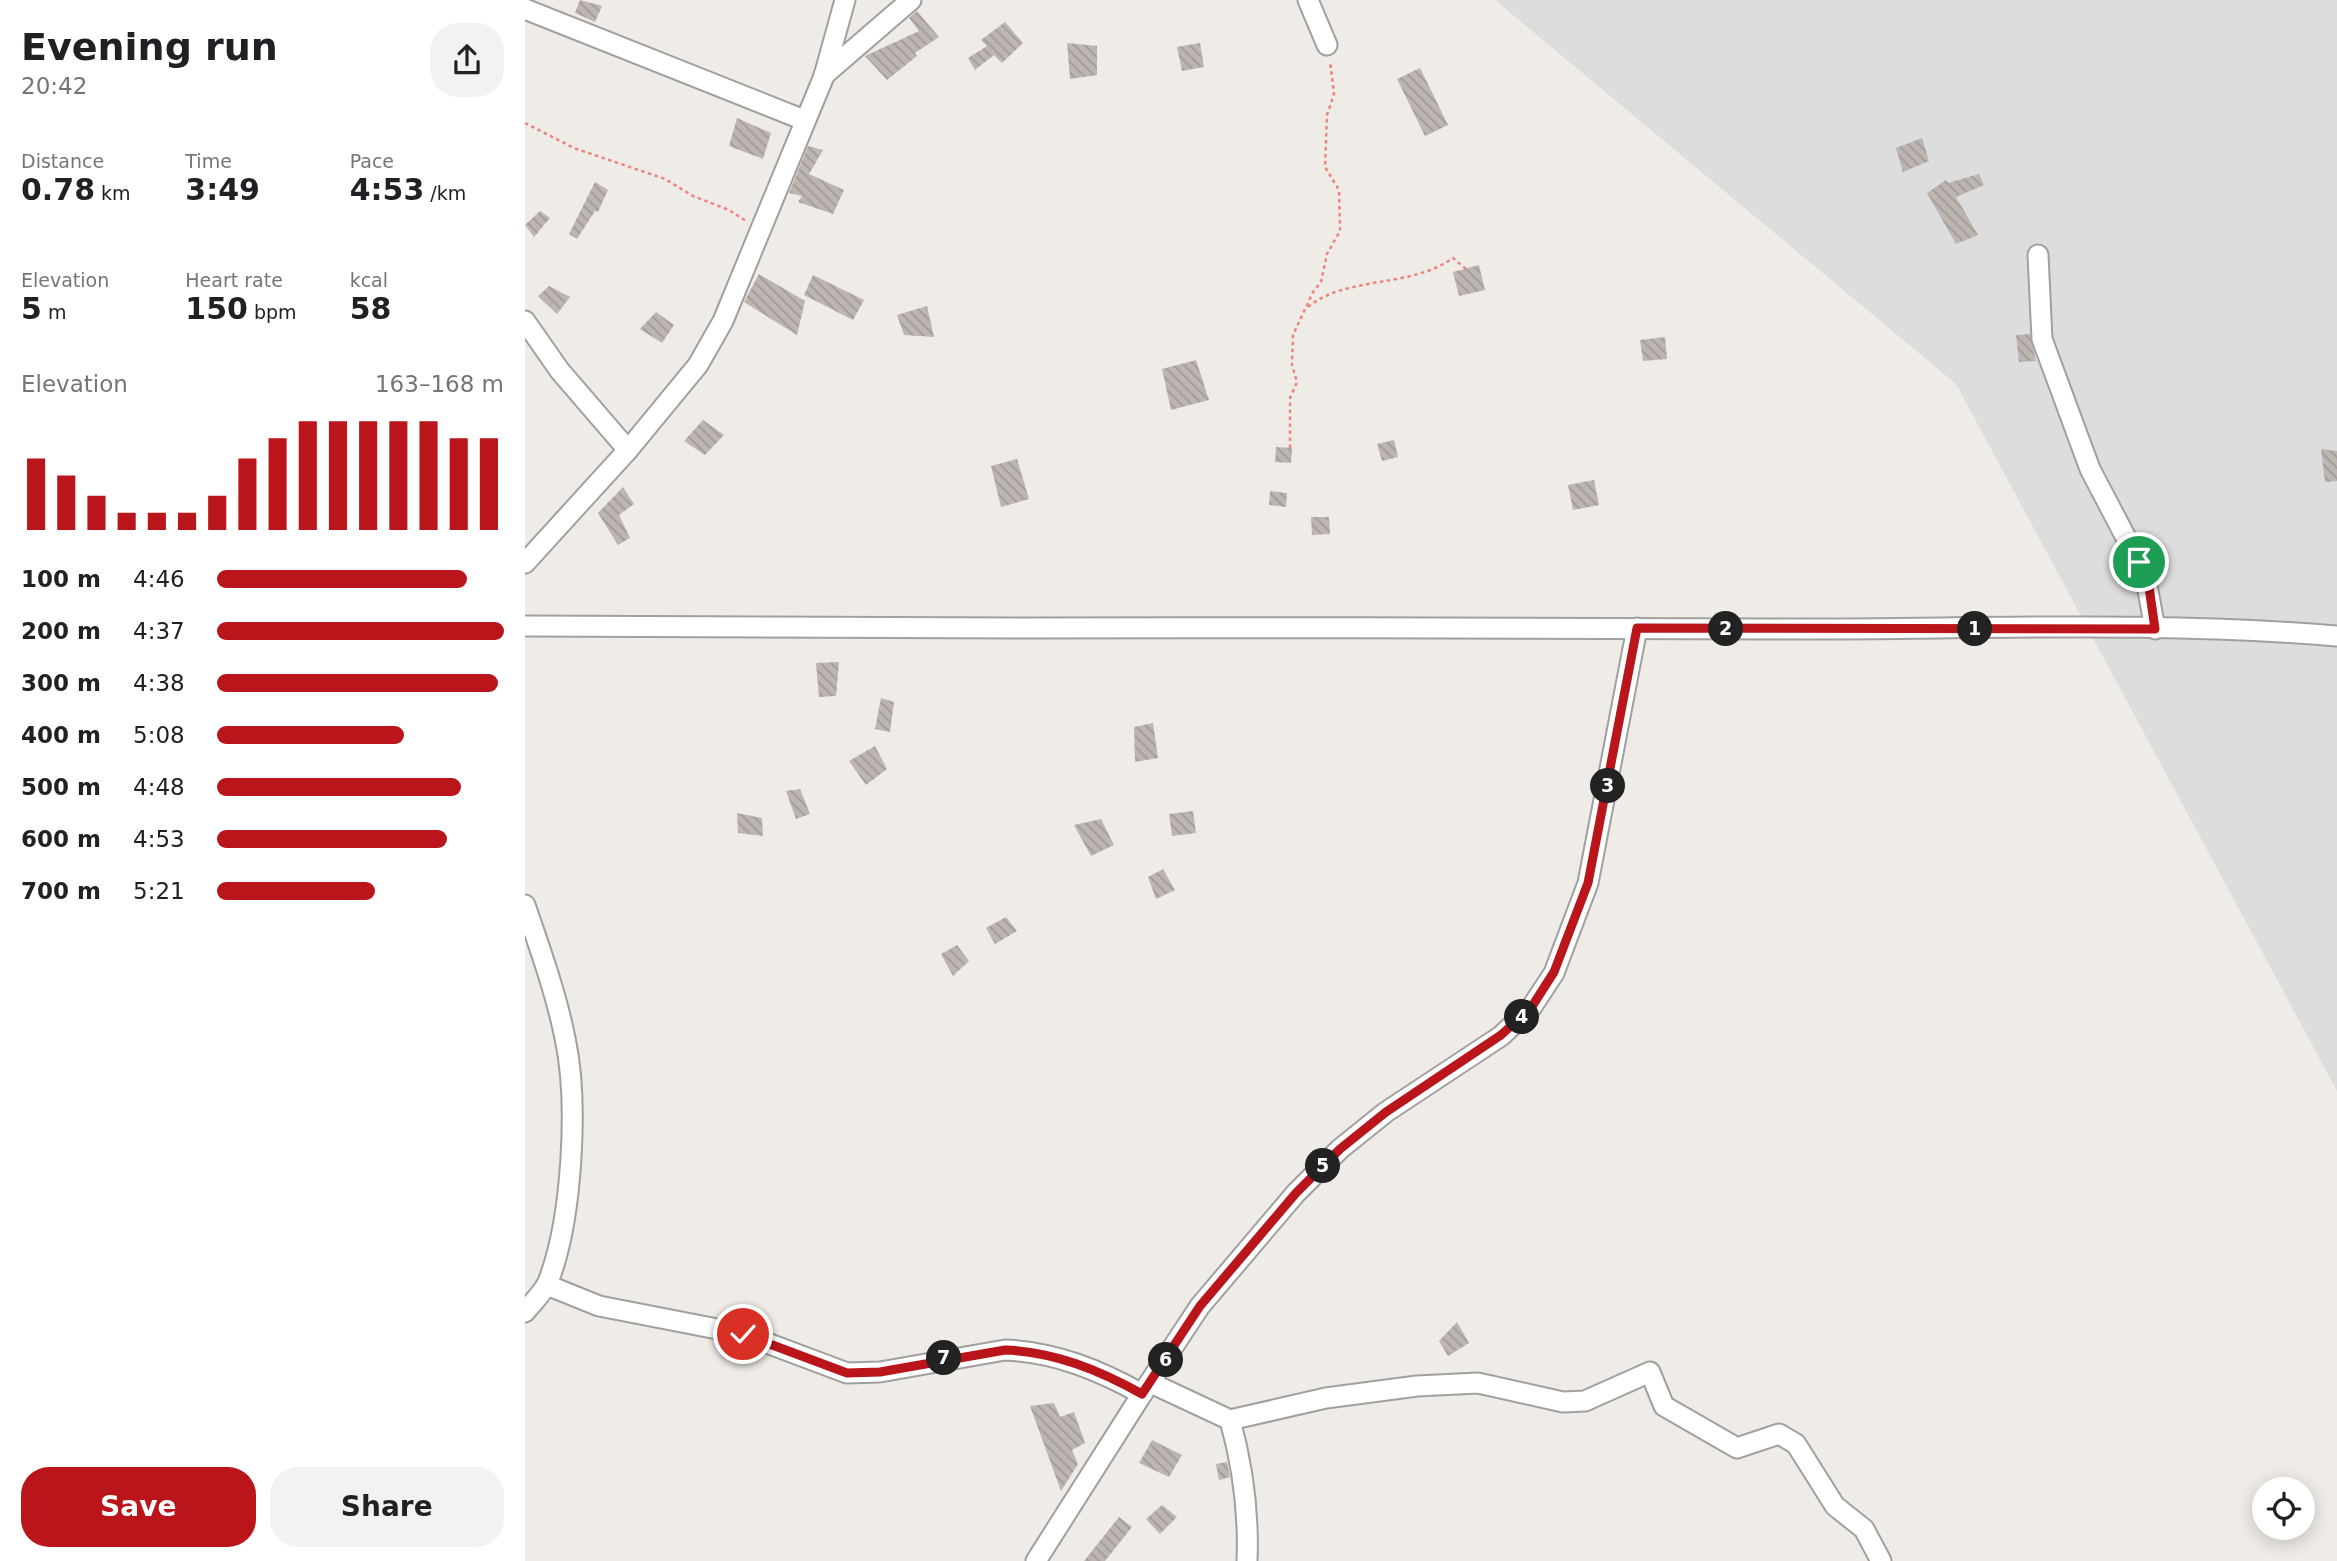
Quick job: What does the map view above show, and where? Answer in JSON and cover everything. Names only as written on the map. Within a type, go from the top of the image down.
[{"type":"street","points":[[525,562],[628,450],[698,365],[723,321],[791,160],[804,120],[824,76],[845,0]]},
{"type":"street","points":[[824,76],[911,0]]},
{"type":"street","points":[[1308,0],[1327,45]]},
{"type":"street","points":[[525,9],[804,120]]},
{"type":"street","points":[[2038,255],[2042,339],[2090,468],[2145,574],[2155,629]]},
{"type":"street","points":[[525,321],[560,372],[628,450]]},
{"type":"street","points":[[525,625],[939,630],[2255,628],[2337,636]]},
{"type":"street","points":[[1036,1561],[1200,1306],[1262,1230],[1317,1172],[1386,1112],[1501,1035],[1531,1008],[1554,972],[1588,883],[1637,628]]},
{"type":"street","points":[[525,905],[553,986],[566,1041],[571,1086],[569,1170],[559,1244],[547,1285],[525,1312]]},
{"type":"street","points":[[547,1285],[599,1306],[743,1334],[847,1373],[880,1372],[1005,1350],[1024,1351],[1099,1371],[1230,1420],[1275,1407],[1326,1398],[1429,1385],[1478,1383],[1563,1402],[1585,1401],[1650,1372],[1664,1406],[1737,1448],[1779,1434],[1796,1444],[1835,1506],[1864,1530],[1881,1561]]},
{"type":"street","points":[[1230,1420],[1246,1499],[1247,1561]]},
{"type":"path","points":[[1290,448],[1290,398],[1297,382],[1292,365],[1293,335],[1321,282],[1327,254],[1341,231],[1339,190],[1325,167],[1327,115],[1335,94],[1327,45]]},
{"type":"path","points":[[525,123],[583,152],[665,180],[693,196],[730,210],[760,231]]},
{"type":"path","points":[[1305,309],[1324,294],[1402,279],[1441,266],[1453,258],[1466,269]]},
{"type":"shaded area","points":[[1495,0],[2337,0],[2337,1091],[1956,384]]},
{"type":"building","points":[[580,0],[602,6],[595,22],[575,13]]},
{"type":"building","points":[[917,11],[939,37],[915,53],[917,56],[887,80],[865,56],[919,31],[909,18]]},
{"type":"building","points":[[1005,22],[1023,43],[1002,63],[994,55],[975,70],[968,58],[987,46],[981,40]]},
{"type":"building","points":[[1067,43],[1097,46],[1097,75],[1070,79]]},
{"type":"building","points":[[1200,43],[1204,67],[1182,71],[1177,47]]},
{"type":"building","points":[[1420,68],[1448,125],[1425,136],[1397,79]]},
{"type":"building","points":[[737,118],[771,133],[763,159],[729,146]]},
{"type":"building","points":[[1922,138],[1929,161],[1903,172],[1896,148]]},
{"type":"building","points":[[808,146],[823,150],[809,174],[844,190],[833,214],[798,202],[802,196],[789,193]]},
{"type":"building","points":[[1979,174],[1984,185],[1956,197],[1978,235],[1956,244],[1927,193],[1946,180],[1948,183]]},
{"type":"building","points":[[595,182],[608,190],[598,212],[595,211],[577,239],[569,234]]},
{"type":"building","points":[[540,211],[550,218],[534,237],[525,225]]},
{"type":"building","points":[[1479,265],[1485,290],[1459,296],[1453,272]]},
{"type":"building","points":[[759,274],[805,301],[797,335],[744,302]]},
{"type":"building","points":[[813,275],[864,300],[853,320],[804,295]]},
{"type":"building","points":[[549,286],[570,297],[557,314],[538,296]]},
{"type":"building","points":[[927,306],[934,337],[904,335],[897,315]]},
{"type":"building","points":[[656,312],[674,325],[662,343],[640,329]]},
{"type":"building","points":[[2030,334],[2036,361],[2019,362],[2016,335]]},
{"type":"building","points":[[1665,337],[1667,359],[1643,361],[1640,340]]},
{"type":"building","points":[[1196,360],[1209,400],[1171,410],[1162,369]]},
{"type":"building","points":[[703,420],[724,435],[705,455],[684,441]]},
{"type":"building","points":[[1394,440],[1398,457],[1382,461],[1377,444]]},
{"type":"building","points":[[1276,447],[1292,448],[1291,463],[1275,462]]},
{"type":"building","points":[[2321,449],[2337,451],[2337,481],[2325,482]]},
{"type":"building","points":[[1017,459],[1029,499],[1001,507],[991,466]]},
{"type":"building","points":[[1594,480],[1599,505],[1573,510],[1568,485]]},
{"type":"building","points":[[623,487],[634,504],[619,515],[630,538],[618,545],[598,513]]},
{"type":"building","points":[[1270,491],[1287,493],[1286,507],[1269,505]]},
{"type":"building","points":[[1311,517],[1329,517],[1330,534],[1312,535]]},
{"type":"building","points":[[839,662],[836,696],[819,697],[816,663]]},
{"type":"building","points":[[881,698],[894,702],[890,732],[875,729]]},
{"type":"building","points":[[1153,723],[1158,758],[1135,762],[1134,727]]},
{"type":"building","points":[[875,746],[887,769],[866,785],[849,761]]},
{"type":"building","points":[[800,789],[810,814],[796,819],[786,791]]},
{"type":"building","points":[[1193,811],[1196,833],[1172,836],[1169,814]]},
{"type":"building","points":[[737,813],[762,818],[763,836],[738,833]]},
{"type":"building","points":[[1101,819],[1114,845],[1091,856],[1074,825]]},
{"type":"building","points":[[1163,869],[1175,890],[1156,899],[1148,877]]},
{"type":"building","points":[[1006,917],[1017,931],[995,944],[986,928]]},
{"type":"building","points":[[957,945],[969,961],[953,976],[941,954]]},
{"type":"building","points":[[1457,1322],[1469,1343],[1448,1356],[1439,1341]]},
{"type":"building","points":[[1054,1403],[1060,1417],[1074,1412],[1085,1443],[1072,1450],[1078,1464],[1061,1491],[1030,1406]]},
{"type":"building","points":[[1152,1440],[1182,1455],[1169,1477],[1139,1463]]},
{"type":"building","points":[[1227,1462],[1230,1477],[1219,1480],[1216,1464]]},
{"type":"building","points":[[1162,1505],[1177,1517],[1160,1534],[1146,1519]]},
{"type":"building","points":[[1119,1517],[1132,1527],[1105,1561],[1084,1561]]},
{"type":"route","points":[[743,1334],[847,1373],[880,1372],[911,1364],[1005,1350],[1024,1351],[1065,1359],[1099,1371],[1142,1394],[1200,1306],[1262,1230],[1340,1149],[1386,1112],[1501,1035],[1531,1008],[1554,972],[1588,883],[1637,628],[2155,629],[2149,587],[2139,562]]}]
